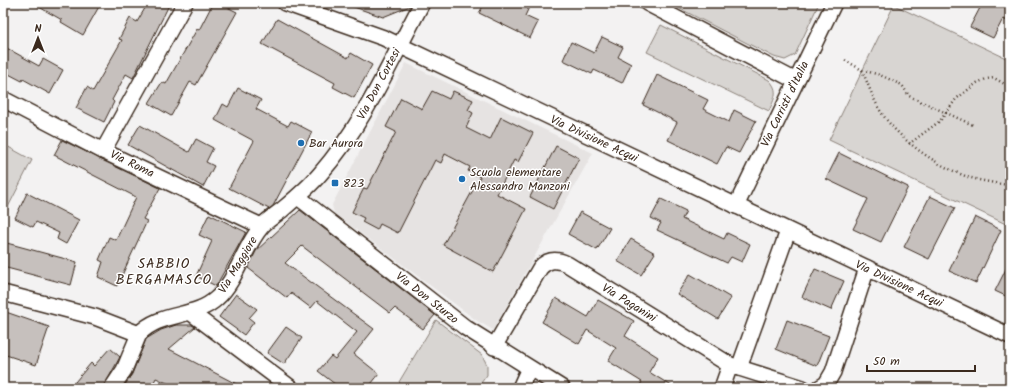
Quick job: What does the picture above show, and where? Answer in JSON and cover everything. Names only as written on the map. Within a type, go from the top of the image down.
[{"type":"street","points":[[103,151],[185,3]]},
{"type":"street","name":"Via Divisione Acqui","points":[[285,3],[363,30],[399,46],[1010,336]]},
{"type":"street","name":"Via Don Cortesi","points":[[298,197],[326,168],[354,130],[422,3]]},
{"type":"street","points":[[647,3],[796,81]]},
{"type":"street","name":"Via Carristi d'Italia","points":[[736,206],[834,3]]},
{"type":"street","name":"Via Roma","points":[[3,100],[103,151],[261,226]]},
{"type":"street","name":"Via Maggiore","points":[[139,334],[159,319],[190,312],[210,303],[223,292],[261,226],[298,197]]},
{"type":"street","name":"Via Don Sturzo","points":[[298,197],[466,328],[494,347],[562,388]]},
{"type":"street","points":[[722,388],[734,367],[788,231]]},
{"type":"street","name":"Via Paganini","points":[[494,347],[540,268],[547,262],[557,261],[567,264],[734,367],[803,388]]},
{"type":"street","points":[[819,388],[826,384],[834,372],[867,268]]},
{"type":"street","points":[[3,293],[103,320],[139,334],[124,370],[112,388]]},
{"type":"street","points":[[190,312],[291,388]]},
{"type":"street","points":[[520,388],[529,368]]},
{"type":"path","points":[[845,60],[862,70],[880,75],[902,84],[910,96],[972,125]]},
{"type":"path","points":[[862,70],[871,93],[882,113],[896,132],[910,144],[947,167],[968,177],[1008,185],[1010,184]]},
{"type":"path","points":[[910,144],[940,121],[956,99],[966,90],[986,79],[994,78],[1010,87]]},
{"type":"shaded area","points":[[669,3],[819,3],[795,55],[785,60],[774,57]]},
{"type":"shaded area","points":[[894,5],[1010,60],[1010,226],[829,140]]},
{"type":"shaded area","points":[[661,25],[769,80],[774,88],[775,95],[769,111],[647,52]]},
{"type":"shaded area","name":"Scuola elementare Alessandro Manzoni","points":[[406,63],[593,153],[493,330],[476,320],[334,213],[332,205]]},
{"type":"shaded area","points":[[3,144],[32,160],[3,217]]},
{"type":"shaded area","points":[[436,320],[482,355],[487,365],[487,375],[481,383],[467,388],[401,388],[402,385],[399,382]]},
{"type":"building","points":[[32,3],[101,3],[83,35],[61,22],[62,20]]},
{"type":"building","points":[[148,3],[170,3],[133,78],[126,74],[112,100],[114,102],[104,122],[76,108],[87,87],[93,91],[122,40],[119,39],[130,18],[137,22]]},
{"type":"building","points":[[213,3],[219,3],[237,12],[196,85],[190,82],[171,116],[149,103],[162,82],[166,84],[197,29],[199,30]]},
{"type":"building","points":[[348,3],[412,3],[410,6],[383,17],[348,5]]},
{"type":"building","points":[[485,3],[531,3],[525,16],[538,22],[530,38],[479,13]]},
{"type":"building","points":[[991,3],[1010,3],[1010,22],[1003,19],[993,38],[970,27],[982,4],[989,7]]},
{"type":"building","points":[[277,19],[348,58],[351,53],[372,65],[354,98],[333,87],[335,83],[262,44]]},
{"type":"building","points":[[602,37],[623,47],[618,57],[631,64],[622,83],[594,70],[592,74],[563,60],[571,42],[594,53]]},
{"type":"building","points":[[3,46],[39,66],[43,59],[63,70],[50,94],[23,79],[22,81],[3,71]]},
{"type":"building","points":[[657,75],[708,100],[703,109],[729,122],[734,110],[756,121],[739,153],[726,147],[717,164],[668,140],[677,122],[643,105]]},
{"type":"building","points":[[238,88],[261,100],[256,109],[288,126],[291,121],[312,132],[273,206],[269,209],[229,188],[254,141],[215,120],[223,104],[228,107]]},
{"type":"building","points":[[432,91],[449,99],[453,91],[473,100],[468,110],[473,113],[466,128],[490,140],[501,117],[533,133],[518,162],[514,160],[497,194],[526,209],[493,272],[443,245],[480,177],[468,171],[470,167],[445,154],[441,163],[435,160],[398,233],[380,224],[377,230],[362,222],[364,218],[352,212],[364,188],[367,189],[396,132],[386,127],[401,98],[422,109]]},
{"type":"building","points":[[140,125],[189,152],[196,139],[213,148],[206,162],[214,166],[203,187],[128,145]]},
{"type":"building","points":[[62,140],[160,188],[143,219],[147,221],[117,286],[98,277],[103,262],[99,260],[109,237],[116,240],[136,197],[54,155]]},
{"type":"building","points":[[556,146],[579,158],[553,209],[530,197]]},
{"type":"building","points":[[839,153],[908,187],[881,242],[853,229],[868,199],[826,179]]},
{"type":"building","points":[[27,193],[79,220],[66,244],[57,239],[59,233],[36,222],[33,227],[15,218]]},
{"type":"building","points":[[930,196],[955,208],[929,259],[904,247]]},
{"type":"building","points":[[661,199],[686,211],[682,219],[724,239],[727,233],[750,244],[742,262],[731,257],[727,263],[657,230],[661,223],[651,218]]},
{"type":"building","points":[[300,210],[435,315],[423,329],[395,308],[390,313],[302,246],[285,263],[374,329],[354,354],[379,374],[368,388],[340,388],[318,371],[331,356],[335,359],[357,332],[317,301],[311,308],[291,293],[287,298],[248,268],[256,251]]},
{"type":"building","points":[[580,212],[610,228],[597,250],[568,234]]},
{"type":"building","points":[[209,214],[246,232],[216,286],[196,276],[212,241],[199,235]]},
{"type":"building","points":[[975,217],[1001,230],[976,283],[949,271]]},
{"type":"building","points":[[631,239],[655,253],[641,275],[617,261]]},
{"type":"building","points":[[3,242],[77,262],[71,285],[3,267]]},
{"type":"building","points":[[1010,261],[1010,298],[995,291]]},
{"type":"building","points":[[815,269],[844,281],[831,310],[802,297]]},
{"type":"building","points":[[690,274],[731,298],[718,319],[677,294]]},
{"type":"building","points":[[236,294],[257,309],[249,318],[254,322],[244,335],[219,317]]},
{"type":"building","points":[[556,298],[588,317],[598,300],[634,321],[625,336],[658,357],[649,372],[675,388],[638,388],[642,382],[608,361],[616,348],[587,330],[579,344],[542,322]]},
{"type":"building","points":[[3,311],[49,327],[36,365],[3,354]]},
{"type":"building","points":[[787,320],[829,336],[817,366],[776,349]]},
{"type":"building","points":[[176,325],[192,325],[195,327],[169,349],[244,388],[178,388],[156,378],[151,388],[123,388],[132,374],[146,339],[161,330]]},
{"type":"building","points":[[286,327],[302,338],[284,364],[267,353]]},
{"type":"building","points":[[110,348],[120,357],[103,388],[70,388],[91,363],[94,366]]},
{"type":"place","name":"Bar Aurora","points":[[301,143]]},
{"type":"place","name":"Scuola elementare Alessandro Manzoni","points":[[462,179]]},
{"type":"place","name":"823","points":[[335,183]]},
{"type":"district","name":"SABBIO BERGAMASCO","points":[[164,272]]}]
